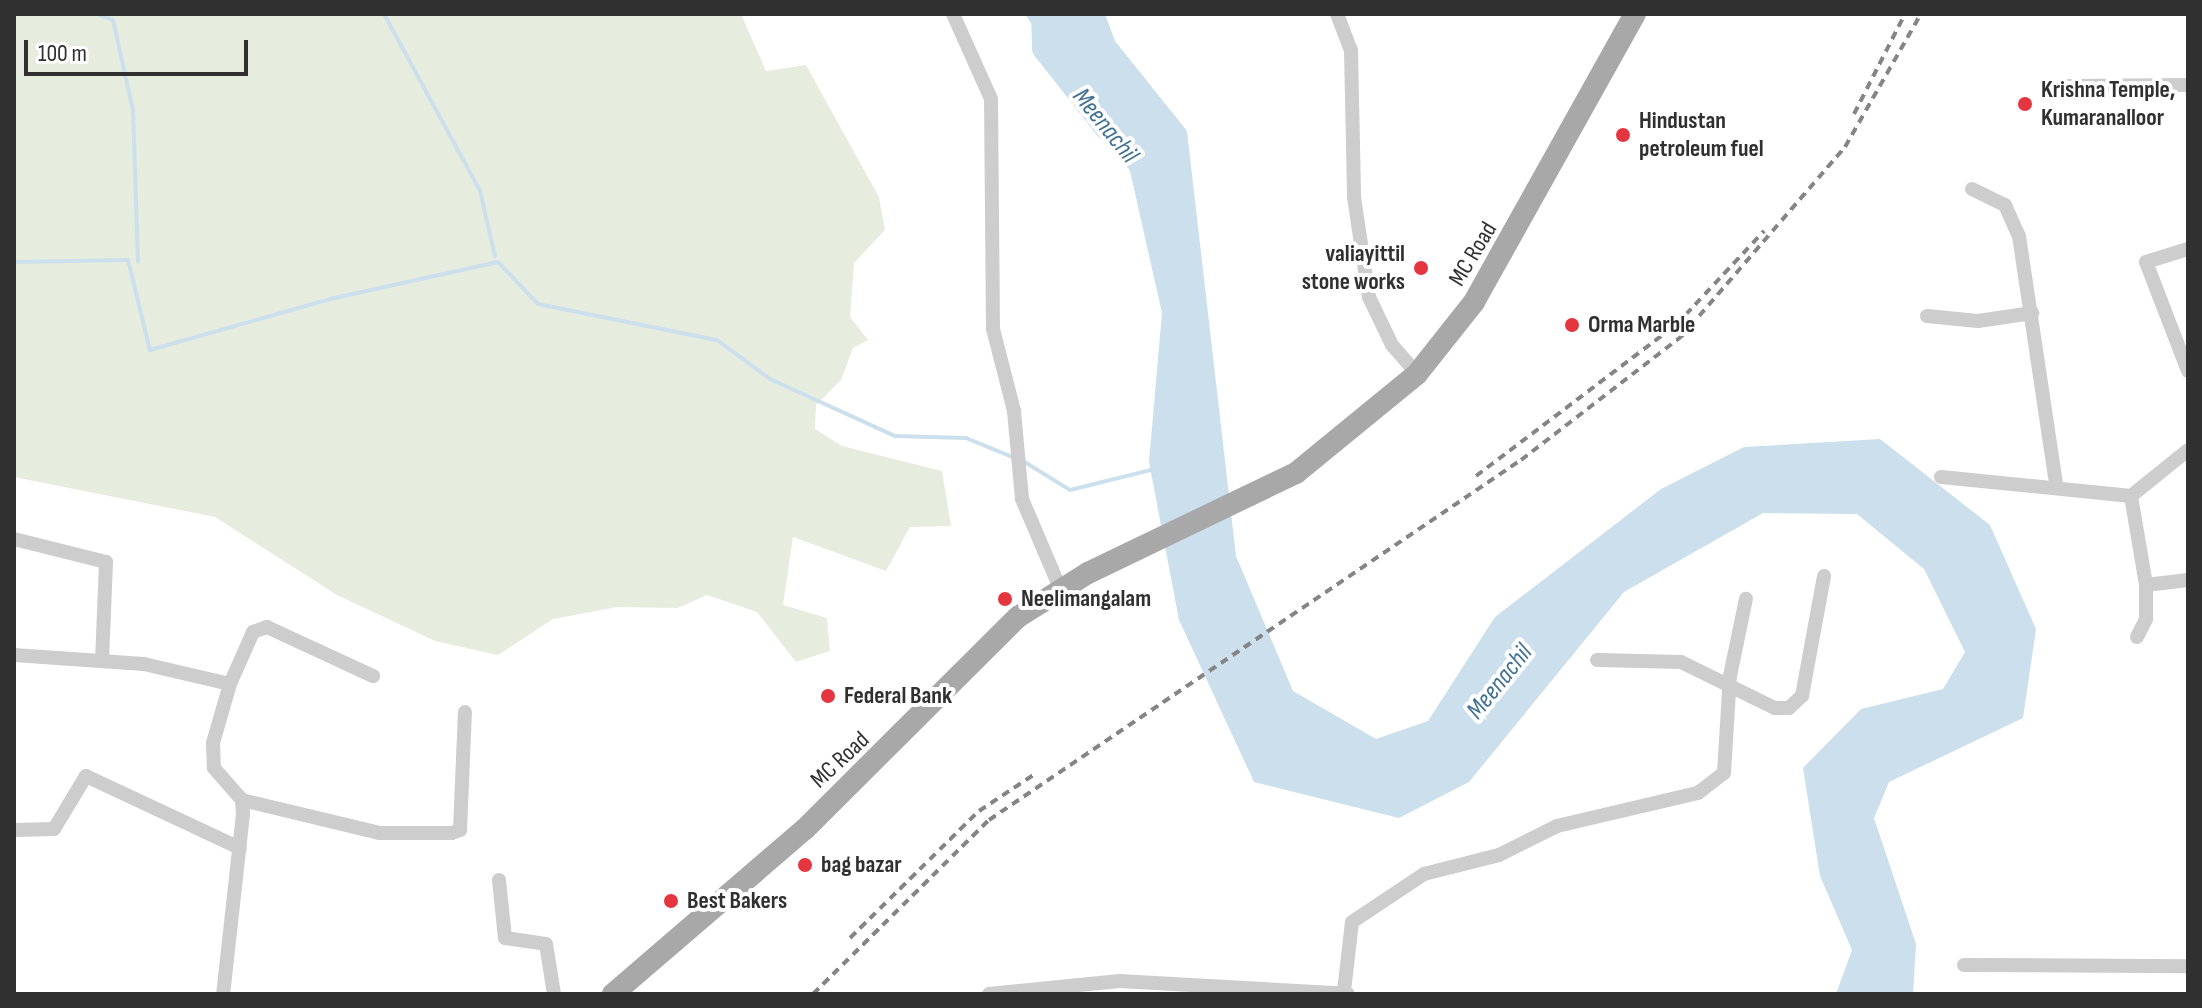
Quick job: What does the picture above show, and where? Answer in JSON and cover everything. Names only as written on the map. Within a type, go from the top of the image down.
[{"type":"main road","name":"MC Road","points":[[613,994],[805,829],[1018,617],[1060,588],[1296,473],[1417,374],[1474,302],[1635,14]]},
{"type":"street","points":[[953,14],[991,99],[990,300],[1028,519],[1060,588]]},
{"type":"street","points":[[1337,14],[1351,50],[1354,197],[1369,297],[1392,345],[1417,374]]},
{"type":"street","points":[[2068,86],[2188,85]]},
{"type":"street","points":[[1972,189],[2005,205],[2019,236],[2056,485]]},
{"type":"street","points":[[2188,249],[2146,262],[2188,371]]},
{"type":"street","points":[[1927,316],[1978,321],[2032,313]]},
{"type":"street","points":[[1941,477],[2056,485],[2131,496],[2188,450]]},
{"type":"street","points":[[2131,496],[2146,585],[2146,619],[2137,637]]},
{"type":"street","points":[[14,539],[106,562],[102,660]]},
{"type":"street","points":[[1597,660],[1681,662],[1775,708],[1789,708],[1802,696],[1824,576]]},
{"type":"street","points":[[2146,585],[2188,580]]},
{"type":"street","points":[[997,993],[1135,989],[1346,993],[1352,922],[1424,874],[1499,855],[1557,826],[1708,785],[1724,773],[1731,687],[1746,599]]},
{"type":"street","points":[[373,676],[267,627],[253,632],[230,684],[213,743],[214,768],[242,800],[379,833],[452,833],[460,830],[465,712]]},
{"type":"street","points":[[14,655],[102,660],[230,684]]},
{"type":"street","points":[[14,830],[54,829],[86,776],[240,848]]},
{"type":"street","points":[[223,994],[240,848],[242,800]]},
{"type":"street","points":[[499,880],[505,938],[546,944],[554,994]]},
{"type":"street","points":[[1964,965],[2188,966]]},
{"type":"shaded area","points":[[14,14],[741,14],[766,71],[806,65],[879,197],[885,230],[854,263],[850,317],[868,340],[853,348],[841,380],[816,405],[815,429],[842,446],[942,471],[951,526],[910,527],[886,571],[793,537],[783,605],[827,618],[830,651],[796,662],[757,612],[707,595],[678,608],[618,607],[553,619],[498,655],[435,641],[337,595],[215,517],[14,477]]},
{"type":"water","points":[[1025,14],[1105,14],[1115,41],[1187,131],[1236,556],[1293,691],[1376,739],[1428,721],[1495,617],[1661,489],[1744,447],[1880,439],[1990,525],[2036,629],[2023,718],[1889,782],[1874,818],[1916,944],[1913,994],[1836,994],[1852,950],[1820,876],[1803,768],[1861,709],[1943,689],[1965,652],[1924,569],[1857,514],[1763,513],[1624,592],[1469,782],[1399,818],[1254,782],[1179,620],[1149,462],[1162,313],[1130,171]]},
{"type":"waterway","points":[[97,14],[113,20],[133,110],[138,262]]},
{"type":"waterway","points":[[384,14],[480,191],[495,256]]},
{"type":"waterway","name":"Meenachil","points":[[1044,14],[1045,48],[1108,128]]},
{"type":"waterway","points":[[14,262],[128,260],[150,350],[330,299],[498,262],[538,304],[717,340],[770,379],[895,436],[966,438],[1015,458]]},
{"type":"waterway","points":[[1023,461],[1070,490],[1155,469]]},
{"type":"railway","points":[[1854,114],[1905,14]]},
{"type":"railway","points":[[813,994],[989,820],[1521,460],[1681,337],[1845,147],[1921,14]]},
{"type":"railway","points":[[1476,476],[1676,325],[1764,231]]},
{"type":"railway","points":[[850,938],[979,811],[1035,774]]},
{"type":"place","name":"Krishna Temple, Kumaranalloor","points":[[2025,104]]},
{"type":"place","name":"Hindustan petroleum fuel","points":[[1623,135]]},
{"type":"place","name":"valiayittil stone works","points":[[1421,268]]},
{"type":"place","name":"Orma Marble","points":[[1572,325]]},
{"type":"place","name":"Neelimangalam","points":[[1005,599]]},
{"type":"place","name":"Federal Bank","points":[[828,696]]},
{"type":"place","name":"bag bazar","points":[[805,865]]},
{"type":"place","name":"Best Bakers","points":[[671,901]]}]
